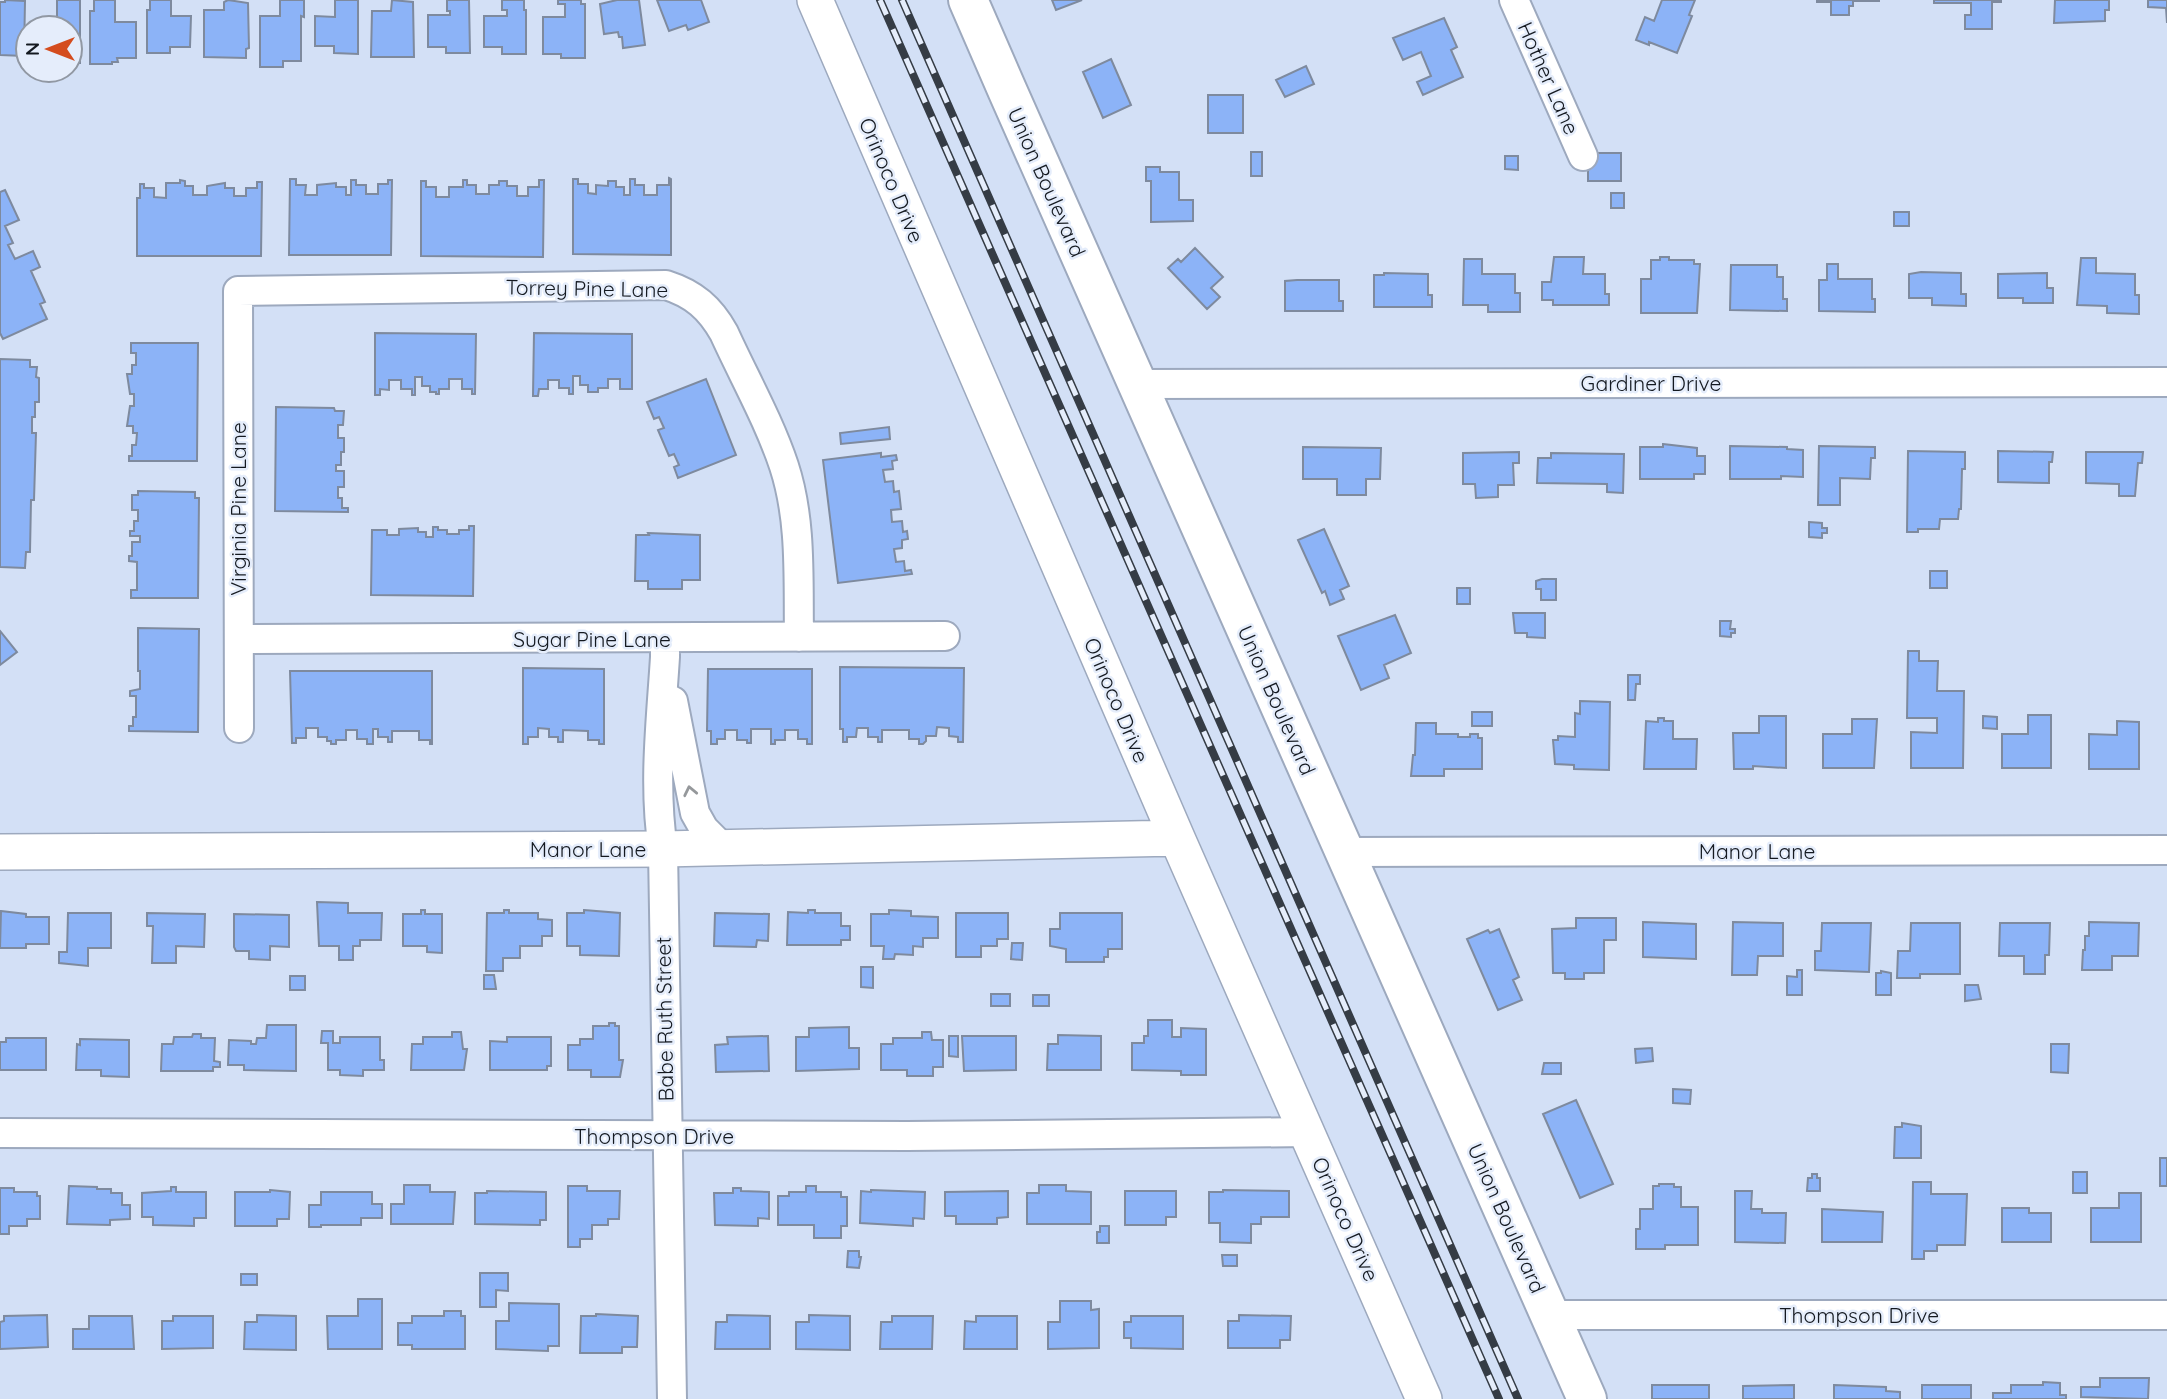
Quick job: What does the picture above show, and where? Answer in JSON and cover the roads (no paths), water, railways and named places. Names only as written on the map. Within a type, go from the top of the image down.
[{"type":"main road","name":"Union Boulevard","points":[[968,0],[1135,384],[1346,852],[1587,1399]]},
{"type":"street","name":"Orinoco Drive","points":[[815,0],[1177,838],[1424,1399]]},
{"type":"street","name":"Hother Lane","points":[[1514,0],[1583,156]]},
{"type":"street","name":"Torrey Pine Lane","points":[[238,290],[666,285],[684,290],[708,309],[724,333],[784,466],[793,505],[798,547],[799,637]]},
{"type":"street","name":"Virginia Pine Lane","points":[[238,290],[239,728]]},
{"type":"street","name":"Gardiner Drive","points":[[1135,384],[2167,382]]},
{"type":"street","name":"Sugar Pine Lane","points":[[239,639],[665,648],[799,637],[946,636]]},
{"type":"street","points":[[665,648],[683,760],[695,813],[704,829],[723,848]]},
{"type":"street","name":"Babe Ruth Street","points":[[665,648],[658,819],[663,849],[672,1399]]},
{"type":"street","name":"Manor Lane","points":[[0,852],[663,849],[1177,838]]},
{"type":"street","name":"Manor Lane","points":[[1346,852],[2167,850]]},
{"type":"street","name":"Thompson Drive","points":[[0,1133],[666,1136],[1308,1132]]},
{"type":"street","name":"Thompson Drive","points":[[1550,1315],[2167,1315]]},
{"type":"railway","points":[[880,0],[1499,1399]]},
{"type":"railway","points":[[902,0],[1518,1399]]}]
